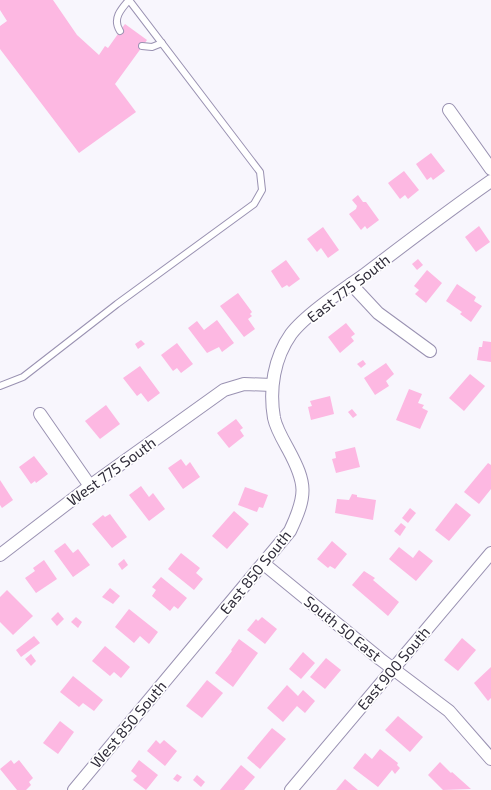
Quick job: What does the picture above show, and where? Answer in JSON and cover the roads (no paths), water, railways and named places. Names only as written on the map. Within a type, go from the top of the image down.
[{"type":"street","points":[[449,110],[491,169]]},
{"type":"street","name":"East 775 South","points":[[272,385],[279,355],[292,333],[313,313],[491,181]]},
{"type":"street","points":[[352,284],[378,313],[430,351]]},
{"type":"street","name":"West 775 South","points":[[0,555],[90,486],[224,390],[244,384],[272,385]]},
{"type":"street","name":"East 850 South","points":[[183,659],[264,564],[290,531],[301,507],[303,488],[298,468],[274,419],[272,385]]},
{"type":"street","points":[[40,414],[90,486]]},
{"type":"street","name":"East 900 South","points":[[293,787],[392,668],[491,553]]},
{"type":"street","name":"South 50 East","points":[[264,564],[392,668],[450,711],[491,759]]},
{"type":"street","name":"West 850 South","points":[[74,790],[183,659]]},
{"type":"lane","points":[[0,386],[23,377],[117,304],[254,204],[262,190],[260,172],[129,0],[117,17],[117,24],[120,31]]},
{"type":"lane","points":[[142,46],[152,47],[162,43]]}]
